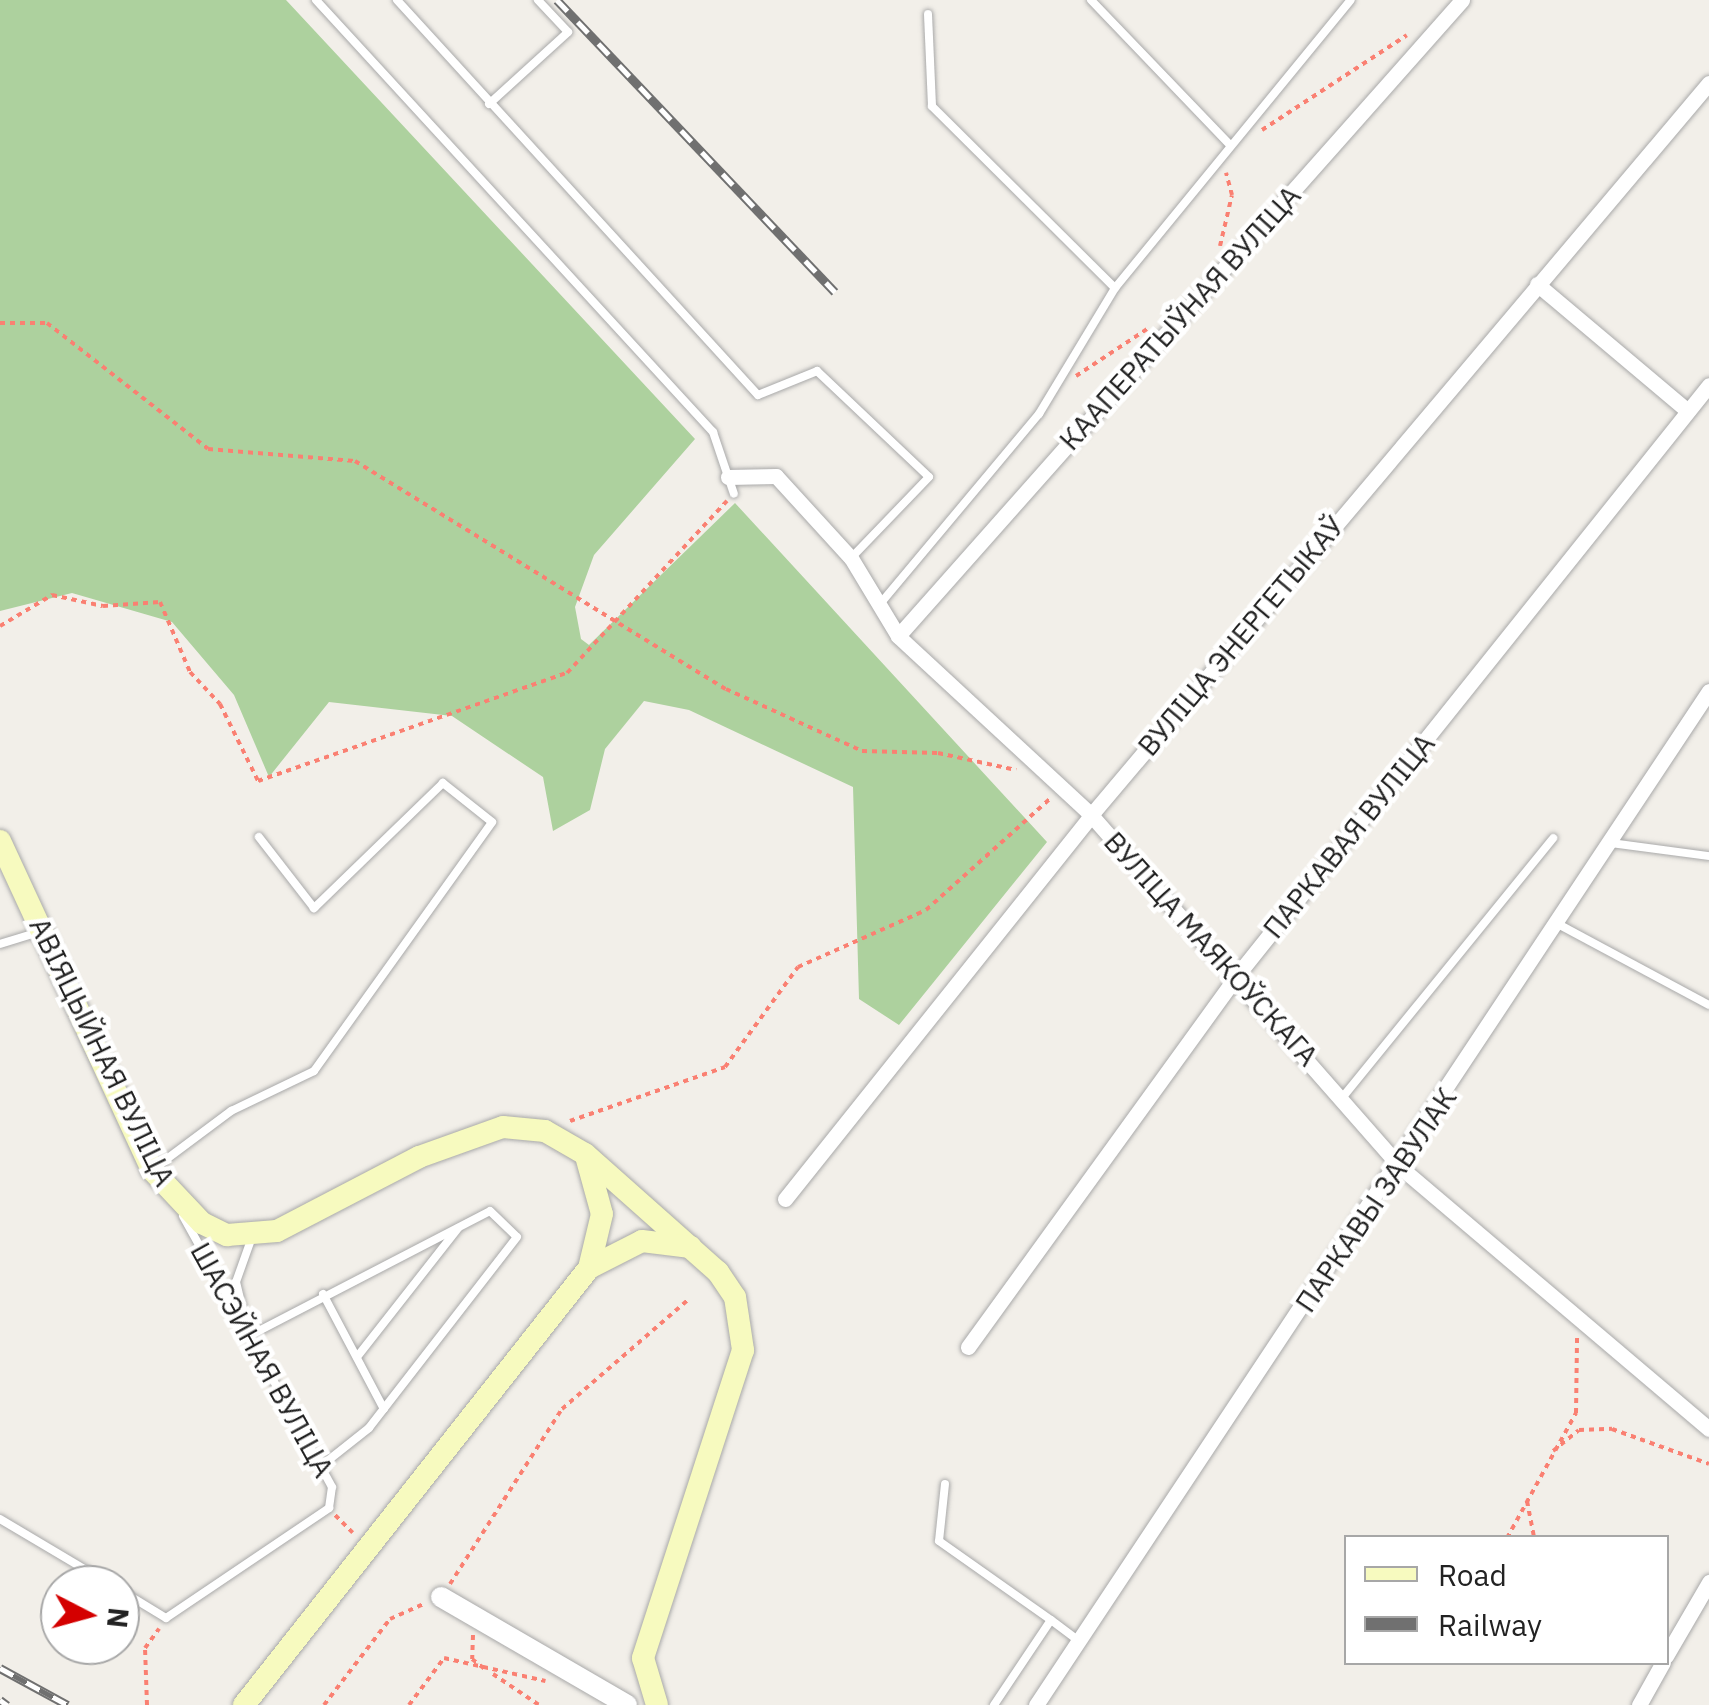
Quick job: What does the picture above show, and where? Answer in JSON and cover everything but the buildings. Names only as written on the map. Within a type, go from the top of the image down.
[{"type":"main road","name":"АВІЯЦЫЙНАЯ ВУЛІЦА","points":[[0,841],[152,1170],[176,1205],[227,1235],[252,1237]]},
{"type":"main road","points":[[252,1237],[419,1157],[503,1127],[542,1131],[585,1154],[700,1249],[735,1296],[743,1350],[643,1658],[658,1705]]},
{"type":"main road","points":[[585,1154],[602,1214],[589,1268]]},
{"type":"main road","points":[[244,1705],[589,1268],[642,1241],[700,1249]]},
{"type":"street","name":"КААПЕРАТЫЎНАЯ ВУЛІЦА","points":[[898,636],[1462,0]]},
{"type":"street","name":"ВУЛІЦА ЭНЕРГЕТЫКАЎ","points":[[784,1199],[1090,815],[1709,83]]},
{"type":"street","points":[[1538,284],[1688,412]]},
{"type":"street","name":"ПАРКАВАЯ ВУЛІЦА","points":[[968,1347],[1238,974],[1709,385]]},
{"type":"street","name":"ВУЛІЦА МАЯКОЎСКАГА","points":[[728,477],[776,476],[851,558],[877,607],[898,636],[1090,815],[1238,974],[1400,1166],[1709,1429]]},
{"type":"street","name":"ПАРКАВЫ ЗАВУЛАК","points":[[1036,1705],[1400,1166],[1709,692]]},
{"type":"street","points":[[1669,1651],[1709,1582]]},
{"type":"street","points":[[441,1597],[627,1705]]},
{"type":"street","points":[[1638,1705],[1661,1665]]},
{"type":"lane","points":[[316,0],[713,432],[734,494]]},
{"type":"lane","points":[[398,0],[758,395],[817,372],[928,477],[851,558]]},
{"type":"lane","points":[[489,104],[568,32],[538,0]]},
{"type":"lane","points":[[1091,0],[1229,144]]},
{"type":"lane","points":[[877,607],[1056,386],[1115,288],[1229,144],[1351,0]]},
{"type":"lane","points":[[928,14],[932,106],[1115,288]]},
{"type":"lane","points":[[152,1170],[232,1110],[314,1070],[492,822],[443,783],[314,908],[259,837]]},
{"type":"lane","points":[[1342,1098],[1554,838]]},
{"type":"lane","points":[[1610,843],[1709,856]]},
{"type":"lane","points":[[1558,924],[1709,1004]]},
{"type":"lane","points":[[0,944],[42,930]]},
{"type":"lane","name":"ШАСЭЙНАЯ ВУЛІЦА","points":[[166,1618],[328,1508],[332,1487],[176,1205]]},
{"type":"lane","points":[[252,1237],[236,1282],[250,1336],[323,1294],[490,1211],[517,1237],[384,1409],[321,1466]]},
{"type":"lane","points":[[356,1357],[460,1224]]},
{"type":"lane","points":[[323,1294],[384,1409]]},
{"type":"lane","points":[[944,1484],[939,1542],[1079,1641]]},
{"type":"lane","points":[[0,1519],[77,1565]]},
{"type":"lane","points":[[140,1602],[166,1618]]},
{"type":"lane","points":[[994,1705],[1051,1620]]},
{"type":"path","points":[[1229,144],[1293,117],[1359,62],[1423,26]]},
{"type":"path","points":[[1217,254],[1232,195],[1221,154]]},
{"type":"path","points":[[1056,386],[1161,319]]},
{"type":"path","points":[[0,323],[47,322],[208,449],[356,461],[726,689],[862,751],[992,760],[1027,774]]},
{"type":"path","points":[[0,626],[52,595],[102,606],[160,602],[190,672],[220,704],[258,781],[567,674],[734,494]]},
{"type":"path","points":[[542,1131],[726,1067],[798,967],[926,910],[1062,788]]},
{"type":"path","points":[[324,1705],[390,1619],[441,1597],[562,1410],[689,1299]]},
{"type":"path","points":[[1509,1535],[1549,1454],[1576,1413],[1582,1364],[1572,1313]]},
{"type":"path","points":[[1549,1454],[1579,1430],[1612,1429],[1709,1464]]},
{"type":"path","points":[[1527,1501],[1533,1535]]},
{"type":"path","points":[[328,1508],[356,1536]]},
{"type":"path","points":[[474,1616],[472,1660],[539,1705]]},
{"type":"path","points":[[147,1705],[146,1648],[166,1618]]},
{"type":"path","points":[[408,1705],[444,1658],[490,1672],[563,1683]]},
{"type":"green space","points":[[0,0],[286,0],[695,439],[594,555],[575,607],[581,639],[589,645],[735,503],[1047,842],[899,1025],[859,999],[853,787],[689,710],[644,701],[605,749],[590,810],[553,831],[543,777],[452,716],[329,702],[269,777],[234,695],[172,622],[72,593],[0,611]]},
{"type":"railway","points":[[557,0],[835,292]]},
{"type":"railway","points":[[0,1668],[68,1705]]},
{"type":"railway","points":[[0,1700],[7,1705]]}]
